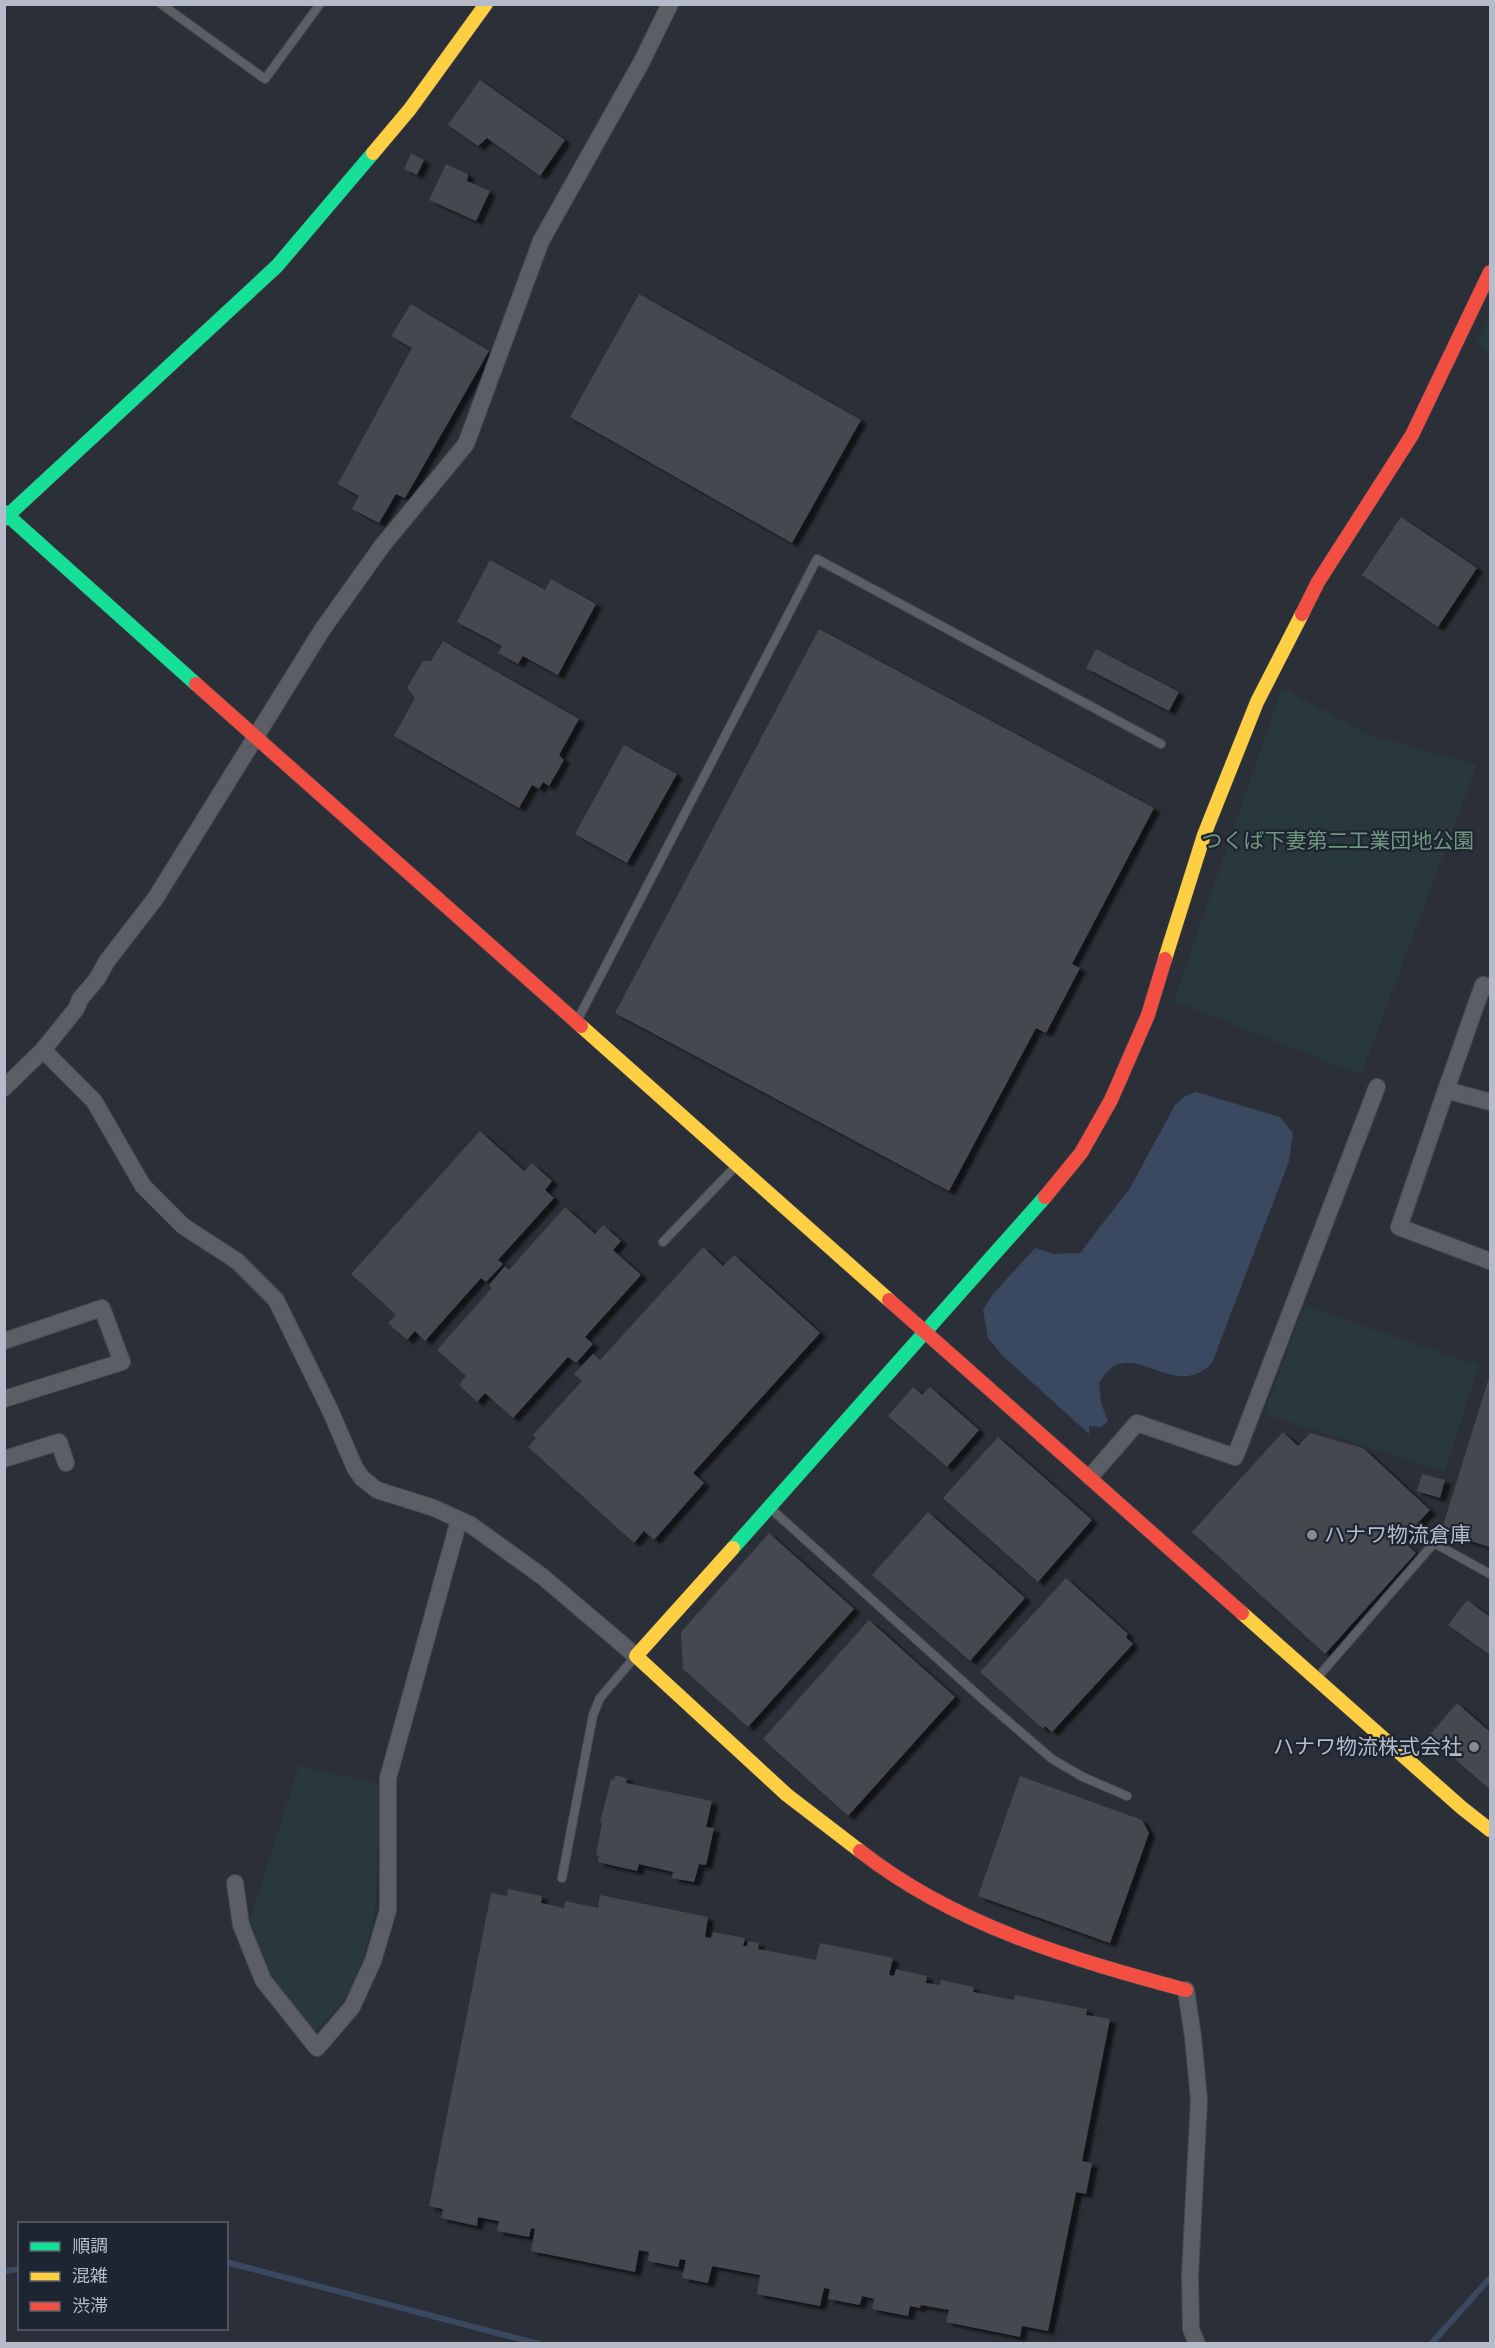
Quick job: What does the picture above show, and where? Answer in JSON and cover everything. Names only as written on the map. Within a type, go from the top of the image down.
[{"type":"street","points":[[486,4],[410,109],[277,266],[6,516],[1316,1679],[1462,1808],[1491,1830]]},
{"type":"street","points":[[4,1088],[43,1050],[97,980],[106,961],[155,899],[254,736],[279,701],[322,630],[382,546],[466,444],[541,241],[641,63],[670,4]]},
{"type":"street","points":[[636,1656],[1021,1226],[1081,1153],[1111,1100],[1149,1015],[1204,835],[1257,702],[1318,582],[1412,435],[1491,272]]},
{"type":"street","points":[[1491,987],[1483,985],[1398,1227],[1491,1261]]},
{"type":"street","points":[[43,1050],[94,1101],[143,1186],[183,1226],[237,1261],[276,1300],[330,1410],[355,1468],[362,1478],[377,1490],[434,1508],[471,1525],[543,1577],[636,1656],[787,1795],[871,1860],[935,1899],[1002,1933],[1083,1962],[1186,1990],[1199,2100],[1190,2275],[1191,2329],[1197,2343]]},
{"type":"street","points":[[1090,1478],[1137,1423],[1235,1456],[1377,1087]]},
{"type":"street","points":[[1446,1090],[1491,1102]]},
{"type":"street","points":[[4,1341],[102,1308],[122,1362],[4,1399]]},
{"type":"street","points":[[4,1459],[59,1442],[66,1463]]},
{"type":"street","points":[[235,1883],[241,1925],[262,1980],[317,2048],[352,2007],[373,1961],[388,1910],[388,1778],[459,1520]]},
{"type":"lane","points":[[161,4],[265,80],[320,4]]},
{"type":"lane","points":[[577,1022],[817,559],[1161,744]]},
{"type":"lane","points":[[663,1242],[737,1164]]},
{"type":"lane","points":[[769,1507],[1052,1759],[1083,1777],[1127,1796]]},
{"type":"lane","points":[[1316,1679],[1434,1544],[1491,1574]]},
{"type":"lane","points":[[562,1878],[593,1715],[600,1698],[636,1656]]},
{"type":"green space","points":[[1490,316],[1490,356],[1476,344]]},
{"type":"green space","name":"つくば下妻第二工業団地公園","points":[[1282,687],[1366,734],[1477,765],[1361,1075],[1174,1001]]},
{"type":"green space","points":[[1304,1306],[1479,1365],[1445,1472],[1264,1414]]},
{"type":"green space","points":[[299,1765],[382,1785],[375,1912],[362,1962],[347,1997],[314,2032],[268,1975],[250,1919]]},
{"type":"water","points":[[1196,1092],[1280,1117],[1293,1133],[1289,1161],[1212,1363],[1197,1374],[1182,1376],[1167,1374],[1137,1364],[1124,1363],[1111,1368],[1099,1383],[1101,1403],[1108,1421],[1101,1427],[1089,1426],[1089,1434],[1003,1356],[988,1338],[983,1310],[993,1294],[1035,1248],[1055,1254],[1080,1253],[1130,1188],[1175,1105],[1184,1097]]},
{"type":"building","points":[[480,80],[565,140],[540,176],[487,138],[478,146],[448,125]]},
{"type":"building","points":[[411,153],[424,160],[417,175],[404,169]]},
{"type":"building","points":[[446,164],[468,174],[467,181],[490,191],[476,221],[429,200]]},
{"type":"building","points":[[639,294],[861,420],[792,543],[570,417]]},
{"type":"building","points":[[411,304],[489,351],[405,498],[396,494],[379,523],[352,509],[359,496],[338,484],[412,348],[391,336]]},
{"type":"building","points":[[1401,517],[1477,568],[1438,627],[1362,575]]},
{"type":"building","points":[[490,560],[545,590],[551,579],[596,604],[558,675],[523,656],[518,664],[498,653],[502,646],[457,622]]},
{"type":"building","points":[[819,629],[1154,808],[1072,964],[1080,968],[1046,1033],[1036,1028],[949,1191],[615,1013]]},
{"type":"building","points":[[443,641],[579,719],[559,755],[564,760],[549,786],[543,782],[539,789],[532,785],[519,808],[394,736],[415,698],[407,688],[423,661],[431,661]]},
{"type":"building","points":[[1096,649],[1179,692],[1169,711],[1086,668]]},
{"type":"building","points":[[624,745],[677,774],[627,863],[575,834]]},
{"type":"building","points":[[480,1131],[524,1171],[532,1163],[552,1181],[545,1190],[554,1198],[498,1260],[503,1264],[486,1282],[481,1278],[425,1341],[415,1331],[407,1340],[388,1323],[396,1315],[351,1274]]},
{"type":"building","points":[[565,1207],[595,1234],[603,1225],[621,1241],[613,1250],[641,1275],[585,1337],[593,1344],[576,1363],[568,1357],[513,1418],[485,1393],[477,1402],[459,1385],[466,1376],[437,1350],[492,1288],[489,1285],[505,1266],[509,1270]]},
{"type":"building","points":[[703,1247],[723,1266],[734,1255],[820,1333],[693,1473],[704,1483],[654,1540],[644,1531],[634,1543],[528,1447],[536,1438],[533,1435],[582,1381],[574,1374],[593,1354],[600,1360]]},
{"type":"building","points":[[1488,1381],[1490,1382],[1490,1547],[1441,1532]]},
{"type":"building","points":[[913,1387],[922,1395],[930,1387],[979,1430],[947,1467],[888,1416]]},
{"type":"building","points":[[1283,1432],[1298,1446],[1310,1433],[1363,1448],[1430,1510],[1402,1540],[1416,1553],[1325,1654],[1192,1532]]},
{"type":"building","points":[[998,1437],[1092,1520],[1038,1582],[943,1498]]},
{"type":"building","points":[[1422,1474],[1445,1480],[1440,1498],[1417,1491]]},
{"type":"building","points":[[928,1512],[1025,1598],[970,1661],[872,1575]]},
{"type":"building","points":[[769,1533],[854,1609],[748,1727],[683,1669],[681,1632]]},
{"type":"building","points":[[1066,1578],[1128,1634],[1126,1637],[1133,1644],[1052,1732],[1045,1726],[1043,1729],[980,1672]]},
{"type":"building","points":[[1467,1600],[1490,1617],[1490,1655],[1448,1625]]},
{"type":"building","points":[[869,1620],[955,1697],[848,1816],[763,1739]]},
{"type":"building","points":[[1457,1703],[1490,1732],[1489,1789],[1429,1736]]},
{"type":"building","points":[[615,1775],[627,1778],[626,1783],[712,1801],[706,1827],[714,1828],[706,1865],[699,1864],[694,1882],[672,1878],[673,1872],[639,1864],[637,1871],[598,1862],[599,1856],[596,1855],[602,1823],[600,1823],[611,1779],[614,1780]]},
{"type":"building","points":[[1020,1776],[1142,1820],[1149,1833],[1110,1943],[978,1896]]},
{"type":"building","points":[[508,1889],[542,1896],[541,1903],[564,1908],[565,1901],[598,1908],[600,1895],[708,1917],[705,1937],[711,1938],[713,1932],[745,1938],[743,1946],[747,1946],[748,1941],[759,1943],[758,1949],[816,1960],[820,1943],[893,1958],[889,1975],[894,1976],[896,1969],[927,1976],[926,1983],[940,1985],[941,1980],[974,1987],[973,1992],[1014,2000],[1015,1995],[1087,2009],[1086,2015],[1110,2019],[1082,2161],[1092,2163],[1086,2194],[1076,2192],[1048,2331],[1022,2326],[1020,2337],[946,2322],[949,2310],[921,2305],[920,2308],[910,2306],[908,2316],[872,2309],[874,2299],[862,2296],[860,2305],[828,2299],[830,2289],[824,2288],[820,2306],[757,2294],[760,2275],[712,2266],[708,2283],[682,2278],[686,2260],[680,2259],[678,2267],[648,2261],[649,2252],[639,2250],[635,2272],[531,2251],[535,2229],[531,2228],[529,2237],[497,2231],[499,2221],[478,2217],[477,2226],[441,2218],[443,2209],[429,2206],[491,1893],[507,1896]]},
{"type":"waterway","points":[[228,2263],[539,2344]]},
{"type":"waterway","points":[[4,2271],[18,2269]]},
{"type":"waterway","points":[[1431,2344],[1490,2278]]},
{"type":"traffic: fast","points":[[4,519],[277,266],[373,153]]},
{"type":"traffic: fast","points":[[4,512],[196,684]]},
{"type":"traffic: fast","points":[[733,1548],[1045,1197]]},
{"type":"traffic: slow","points":[[373,153],[410,109],[486,4]]},
{"type":"traffic: slow","points":[[1165,959],[1204,835],[1257,702],[1302,614]]},
{"type":"traffic: slow","points":[[581,1026],[889,1300]]},
{"type":"traffic: slow","points":[[733,1548],[636,1656],[787,1795],[860,1851]]},
{"type":"traffic: slow","points":[[1242,1613],[1462,1808],[1490,1830]]},
{"type":"traffic: jam","points":[[1302,614],[1318,582],[1412,435],[1490,272]]},
{"type":"traffic: jam","points":[[196,684],[581,1026]]},
{"type":"traffic: jam","points":[[1045,1197],[1081,1153],[1111,1100],[1148,1015],[1165,959]]},
{"type":"traffic: jam","points":[[889,1300],[1242,1613]]},
{"type":"traffic: jam","points":[[860,1851],[935,1900],[975,1920],[1100,1966],[1186,1990]]},
{"type":"place","name":"ハナワ物流倉庫","points":[[1312,1535]]},
{"type":"place","name":"ハナワ物流株式会社","points":[[1474,1747]]}]
